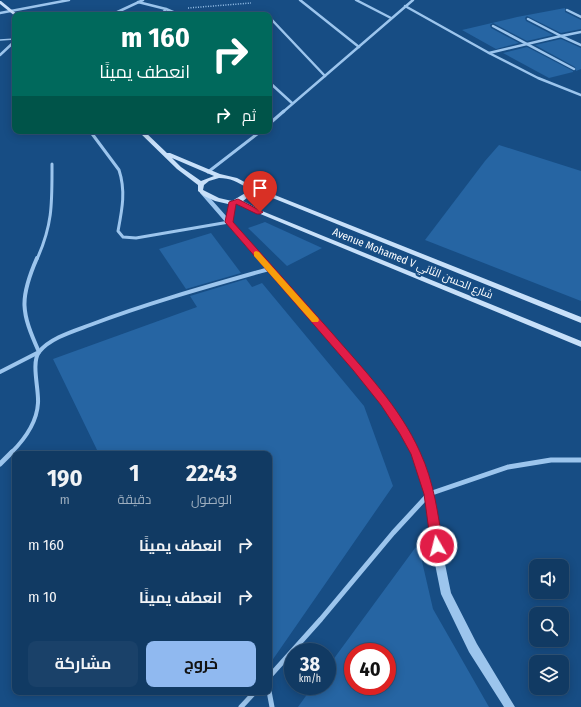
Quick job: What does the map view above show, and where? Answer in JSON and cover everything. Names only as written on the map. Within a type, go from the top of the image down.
[{"type":"main road","points":[[6,0],[9,9]]},
{"type":"main road","points":[[0,2],[12,12]]},
{"type":"main road","points":[[144,134],[179,168],[201,184]]},
{"type":"main road","points":[[163,152],[219,176]]},
{"type":"main road","points":[[202,192],[200,190],[201,184],[207,180],[219,176]]},
{"type":"main road","name":"Avenue Mohamed V شارع الحسن الثاني","points":[[219,176],[231,177],[250,187],[581,320]]},
{"type":"main road","points":[[236,202],[250,193],[250,187]]},
{"type":"main road","name":"Avenue Mohamed V شارع الحسن الثاني","points":[[202,192],[214,198],[236,202],[581,344]]},
{"type":"street","points":[[0,13],[9,9],[69,0]]},
{"type":"street","points":[[117,12],[143,0]]},
{"type":"street","points":[[300,0],[359,47]]},
{"type":"street","points":[[356,0],[391,18]]},
{"type":"street","points":[[272,121],[413,0]]},
{"type":"street","points":[[138,2],[173,12]]},
{"type":"street","points":[[405,6],[489,53],[538,78],[581,95]]},
{"type":"street","points":[[567,10],[581,17]]},
{"type":"street","points":[[528,19],[581,45]]},
{"type":"street","points":[[272,20],[325,76]]},
{"type":"street","points":[[493,26],[574,69]]},
{"type":"street","points":[[489,53],[581,32]]},
{"type":"street","points":[[0,55],[12,43]]},
{"type":"street","points":[[272,85],[292,103]]},
{"type":"street","points":[[92,134],[122,176],[124,197],[118,231],[123,237],[136,238],[229,222]]},
{"type":"street","points":[[208,172],[256,134]]},
{"type":"street","points":[[13,451],[29,432],[35,419],[38,400],[37,362],[39,352],[25,318],[24,294],[30,275],[43,246],[51,216],[52,164]]},
{"type":"street","points":[[202,192],[356,367],[384,402],[404,431],[416,453],[429,494],[446,594],[473,648],[510,707]]},
{"type":"street","points":[[229,222],[236,202]]},
{"type":"street","points":[[0,372],[39,352],[48,345],[90,324],[165,299],[269,269]]},
{"type":"street","points":[[0,464],[12,452]]},
{"type":"street","points":[[272,674],[321,619],[393,533],[429,494],[508,468],[551,460],[581,460]]},
{"type":"street","points":[[240,707],[252,695]]},
{"type":"street","points":[[270,695],[272,707]]},
{"type":"lane","points":[[0,40],[12,40]]},
{"type":"path","points":[[166,9],[251,3]]},
{"type":"building","points":[[565,8],[565,12],[581,20],[581,29],[561,33],[527,16],[525,18],[526,21],[553,35],[527,41],[493,23],[490,25],[491,28],[519,43],[496,49],[462,30],[517,17]]},
{"type":"building","points":[[561,39],[581,48],[581,69],[576,71],[575,67],[535,45]]},
{"type":"building","points":[[527,47],[573,72],[549,78],[503,53]]},
{"type":"building","points":[[499,145],[581,171],[581,301],[425,240],[485,161]]},
{"type":"building","points":[[265,222],[322,248],[287,266],[248,228]]},
{"type":"building","points":[[211,233],[241,273],[186,289],[159,249]]},
{"type":"building","points":[[246,279],[252,287],[262,283],[364,406],[393,486],[272,661],[272,451],[98,451],[53,359],[197,307],[190,296]]},
{"type":"building","points":[[418,544],[433,609],[489,707],[298,707],[307,695],[336,695],[336,656],[344,645],[344,695],[396,695],[396,643],[345,643]]},
{"type":"slow traffic","points":[[256,254],[315,320]]},
{"type":"route","points":[[260,212],[238,201],[233,202],[229,222],[356,367],[384,402],[404,431],[416,453],[429,494],[437,546]]}]
